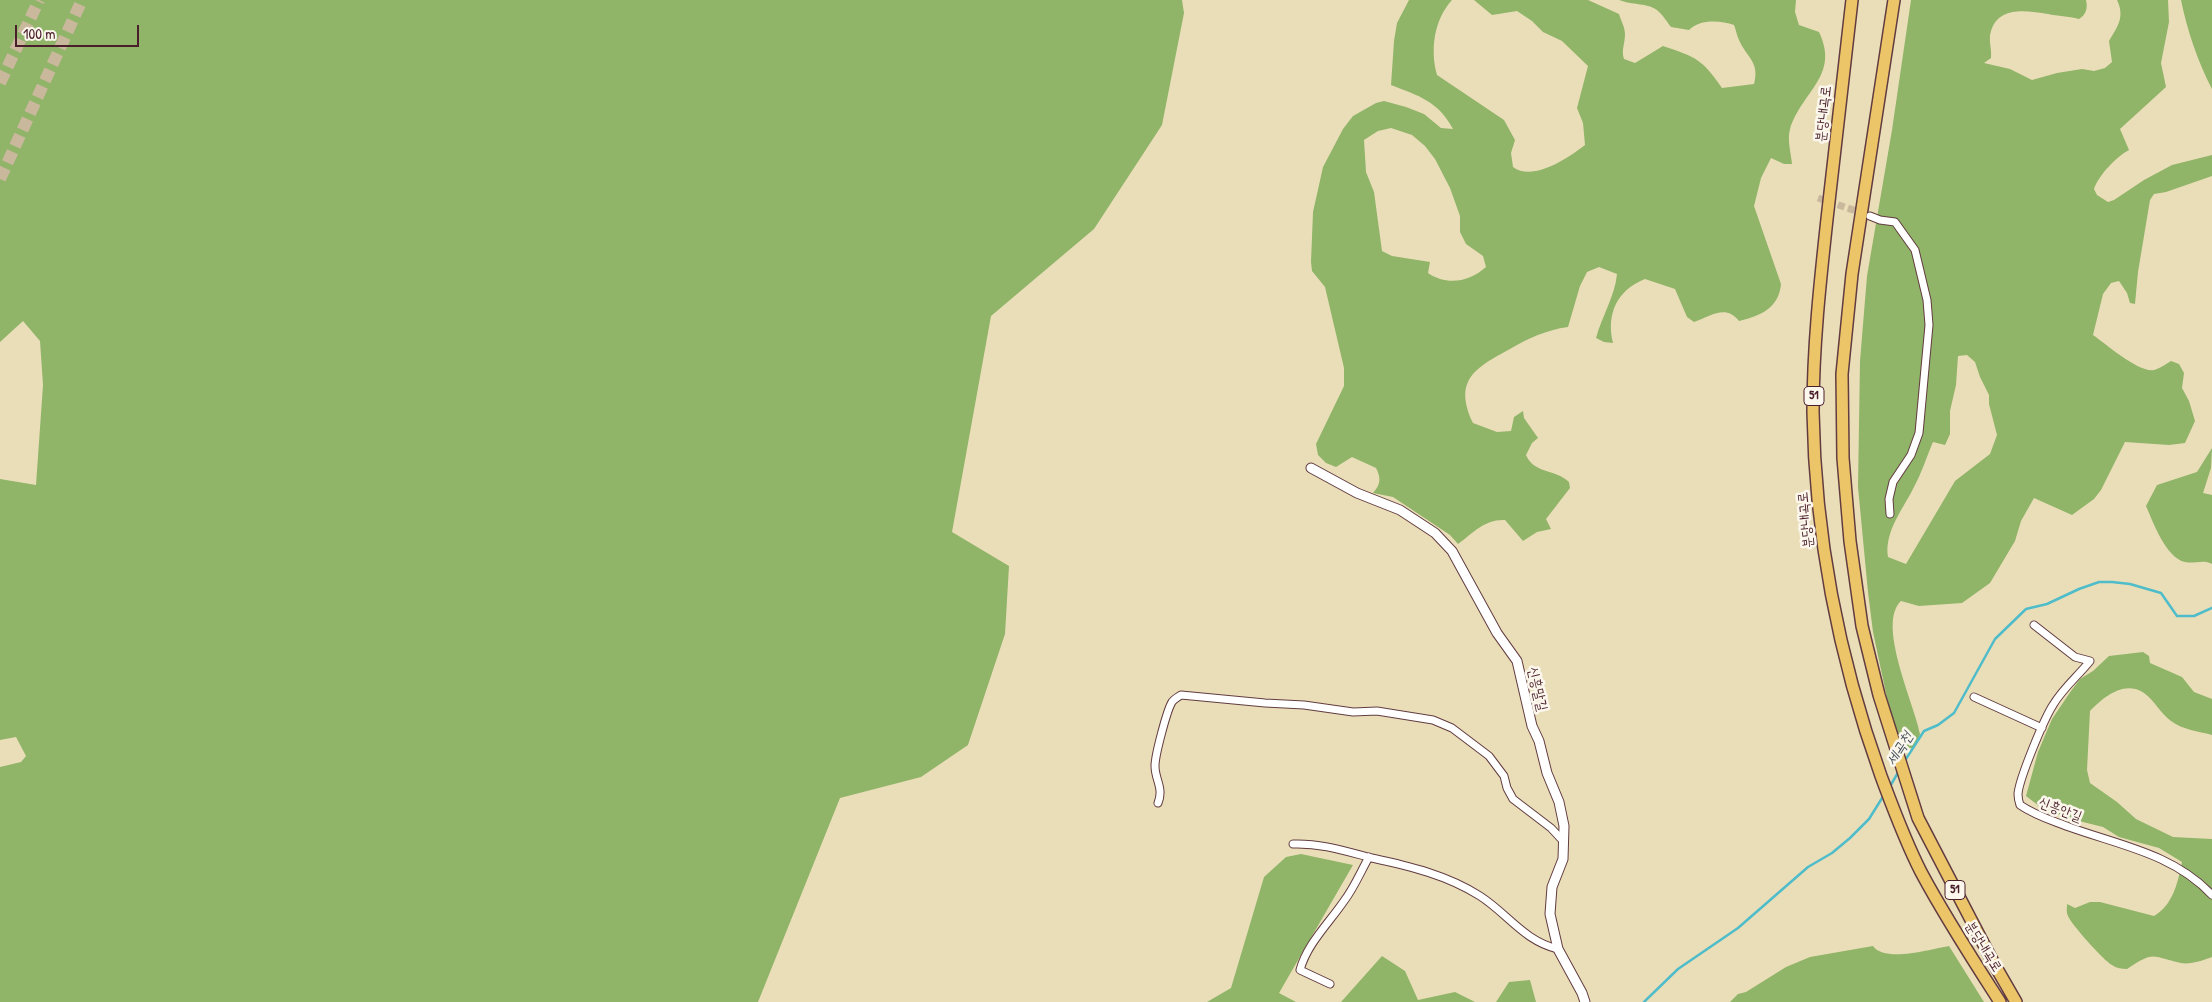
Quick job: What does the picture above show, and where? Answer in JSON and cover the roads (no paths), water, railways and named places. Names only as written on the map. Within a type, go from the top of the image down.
[{"type":"highway","name":"분당내곡로","points":[[1852,0],[1819,296],[1814,358],[1815,465],[1825,560],[1838,630],[1864,728],[1884,785],[1921,871],[1965,947],[2000,1002]]},
{"type":"highway","name":"분당내곡로","points":[[1894,0],[1852,274],[1842,374],[1842,458],[1850,541],[1862,626],[1879,695],[1918,818],[2016,1002]]},
{"type":"highway","points":[[1993,962],[2022,1002]]},
{"type":"street","points":[[1870,216],[1880,220],[1895,222],[1915,250],[1927,300],[1929,325],[1919,433],[1911,455],[1893,482],[1888,499],[1890,514]]},
{"type":"street","name":"신흥말길","points":[[1311,468],[1357,492],[1400,510],[1435,532],[1452,551],[1497,633],[1517,661],[1532,726],[1540,741],[1548,772],[1559,802],[1564,826],[1563,859],[1552,887],[1550,914],[1558,949],[1582,993],[1584,1002]]},
{"type":"street","name":"신흥안길","points":[[2034,626],[2076,657],[2090,661],[2074,677],[2053,704],[2021,781],[2018,795],[2020,805],[2044,819],[2165,860],[2193,878],[2212,895]]},
{"type":"street","points":[[1158,803],[1161,796],[1161,787],[1155,765],[1167,713],[1172,701],[1181,695],[1265,704],[1304,705],[1343,711],[1376,711],[1419,717],[1452,728],[1489,756],[1504,776],[1506,788],[1513,799],[1551,828],[1564,842]]},
{"type":"street","points":[[1974,697],[2042,728]]},
{"type":"street","points":[[1293,844],[1312,844],[1400,863],[1468,888],[1494,906],[1524,933],[1542,945],[1558,949]]},
{"type":"street","points":[[1330,984],[1300,970],[1302,963],[1322,930],[1345,900],[1369,857]]},
{"type":"waterway","name":"세곡천","points":[[1904,762],[1924,731],[1938,725],[1954,713],[1995,639],[2026,609],[2047,604],[2099,582],[2130,584],[2161,593],[2177,616],[2194,616],[2212,608]]},
{"type":"waterway","name":"세곡천","points":[[1889,788],[1899,771]]},
{"type":"waterway","name":"세곡천","points":[[1644,1002],[1678,969],[1738,928],[1808,867],[1832,853],[1850,838],[1869,819],[1884,795]]},
{"type":"tunnel","points":[[0,83],[39,0]]},
{"type":"tunnel","points":[[0,179],[82,0]]},
{"type":"tunnel","points":[[1818,198],[1865,214]]}]
